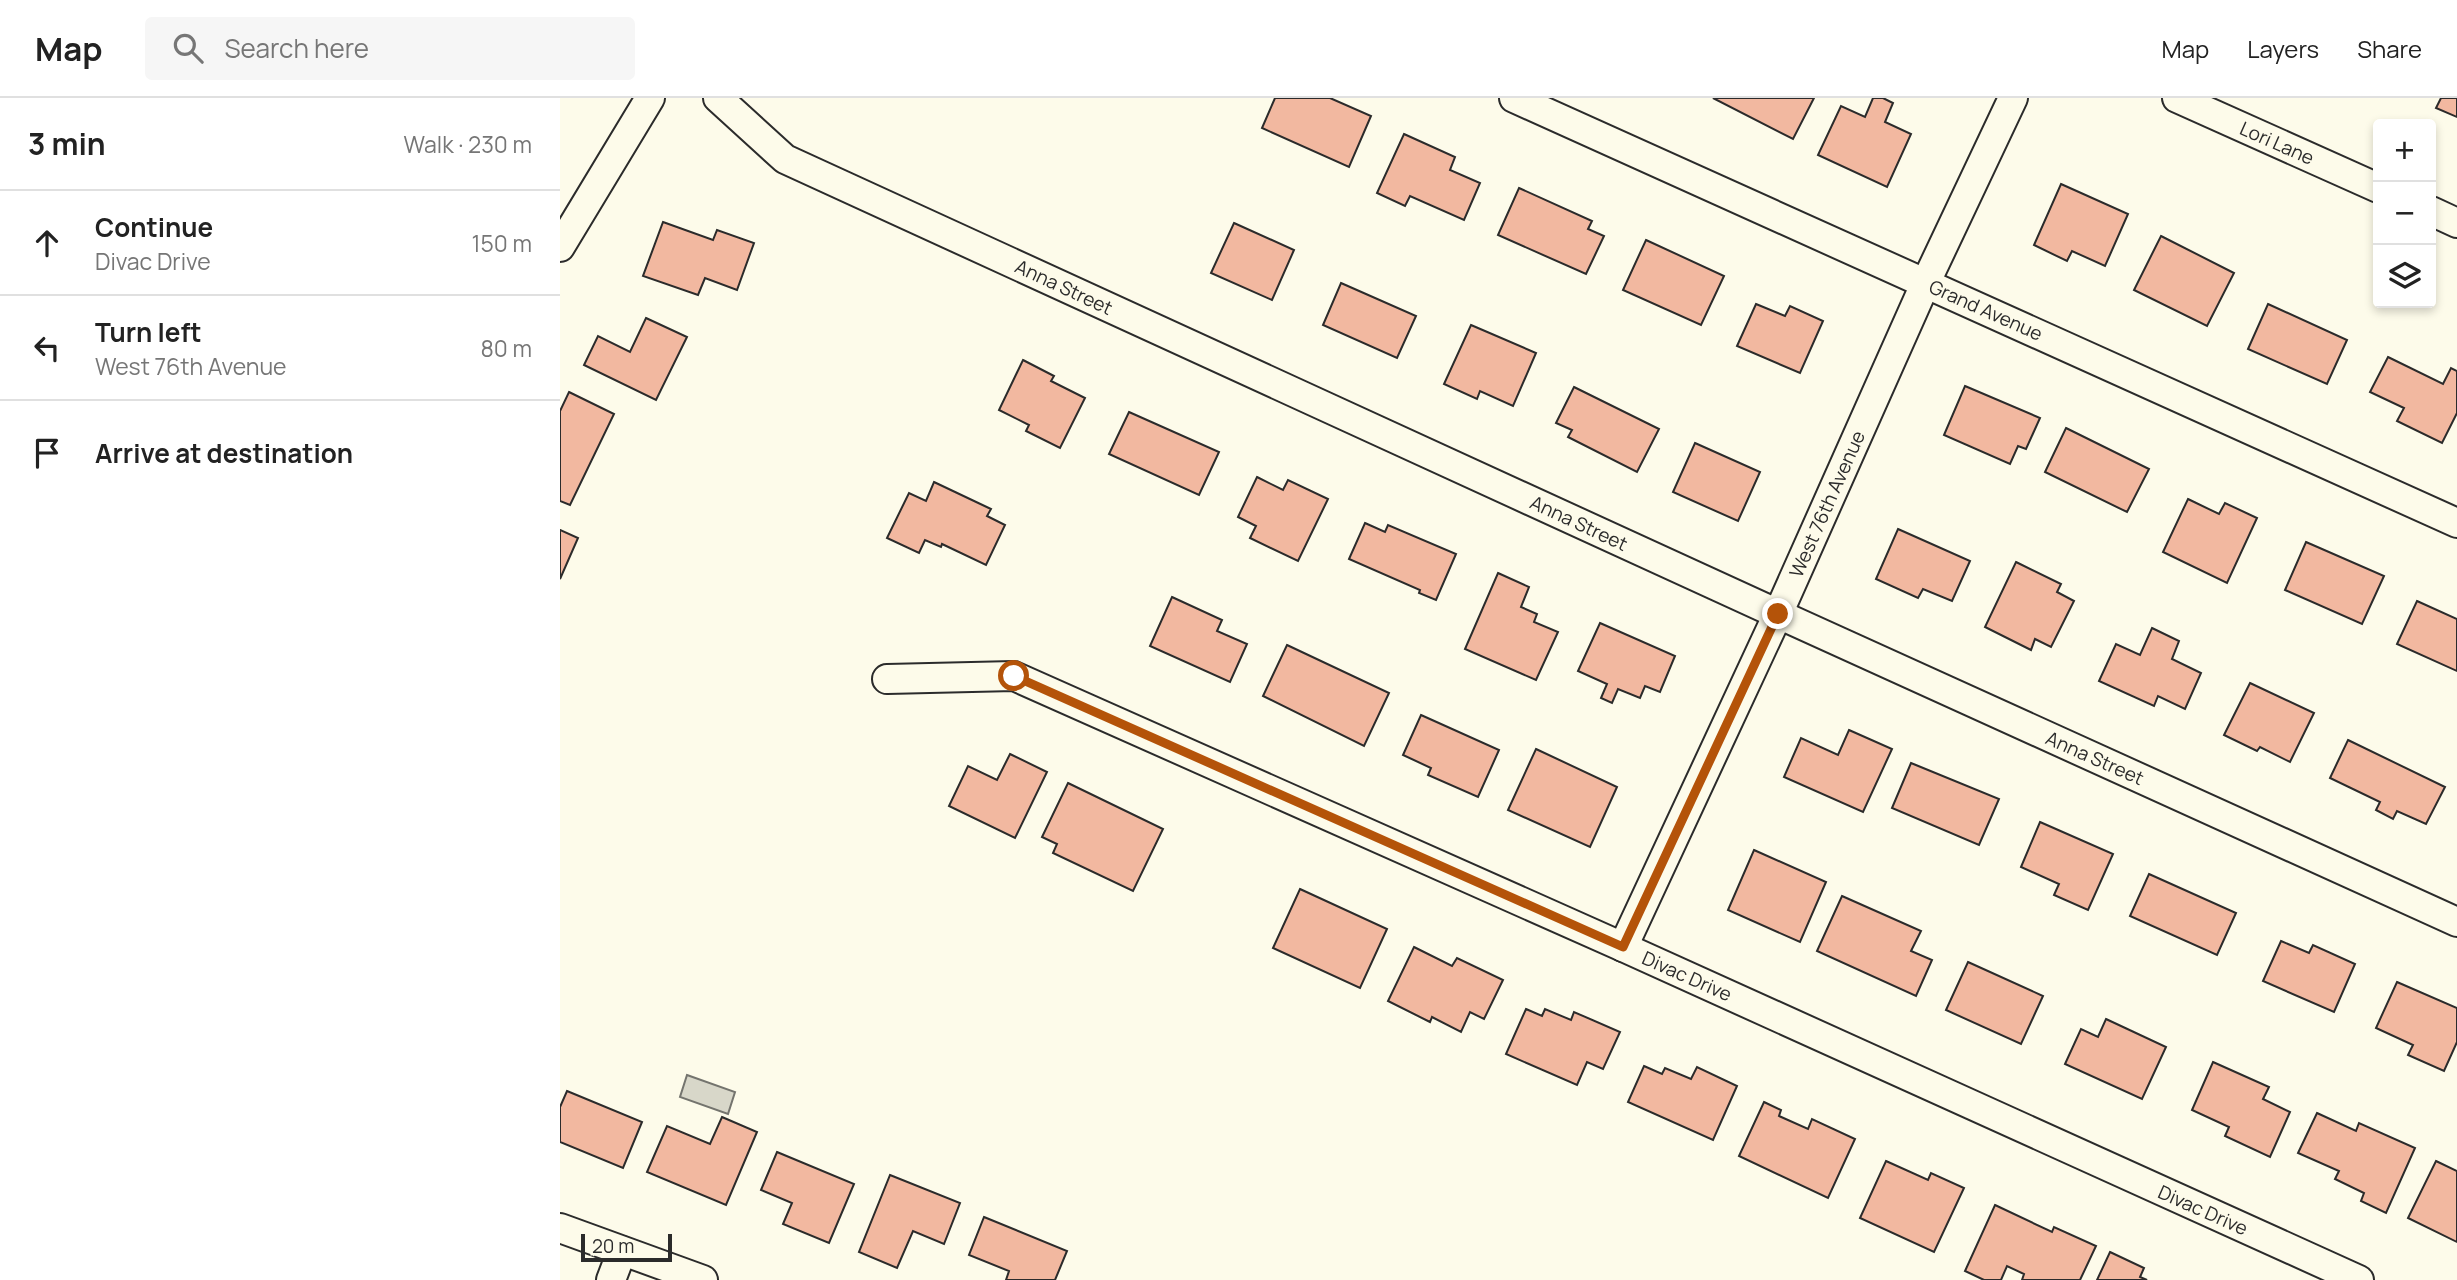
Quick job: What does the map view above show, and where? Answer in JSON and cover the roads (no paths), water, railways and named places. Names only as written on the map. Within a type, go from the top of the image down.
[{"type":"street","points":[[560,247],[650,98]]},
{"type":"street","name":"Anna Street","points":[[718,98],[785,159],[2457,922]]},
{"type":"street","name":"Grand Avenue","points":[[1514,98],[2457,523]]},
{"type":"street","name":"West 76th Avenue","points":[[1623,947],[1778,614],[1926,282],[2013,98]]},
{"type":"street","name":"Lori Lane","points":[[2177,98],[2373,186]]},
{"type":"street","points":[[2436,213],[2457,223]]},
{"type":"street","name":"Divac Drive","points":[[887,679],[1014,676],[1623,947],[2359,1280]]},
{"type":"street","points":[[560,1228],[703,1280]]},
{"type":"street","points":[[611,1280],[622,1251]]}]
